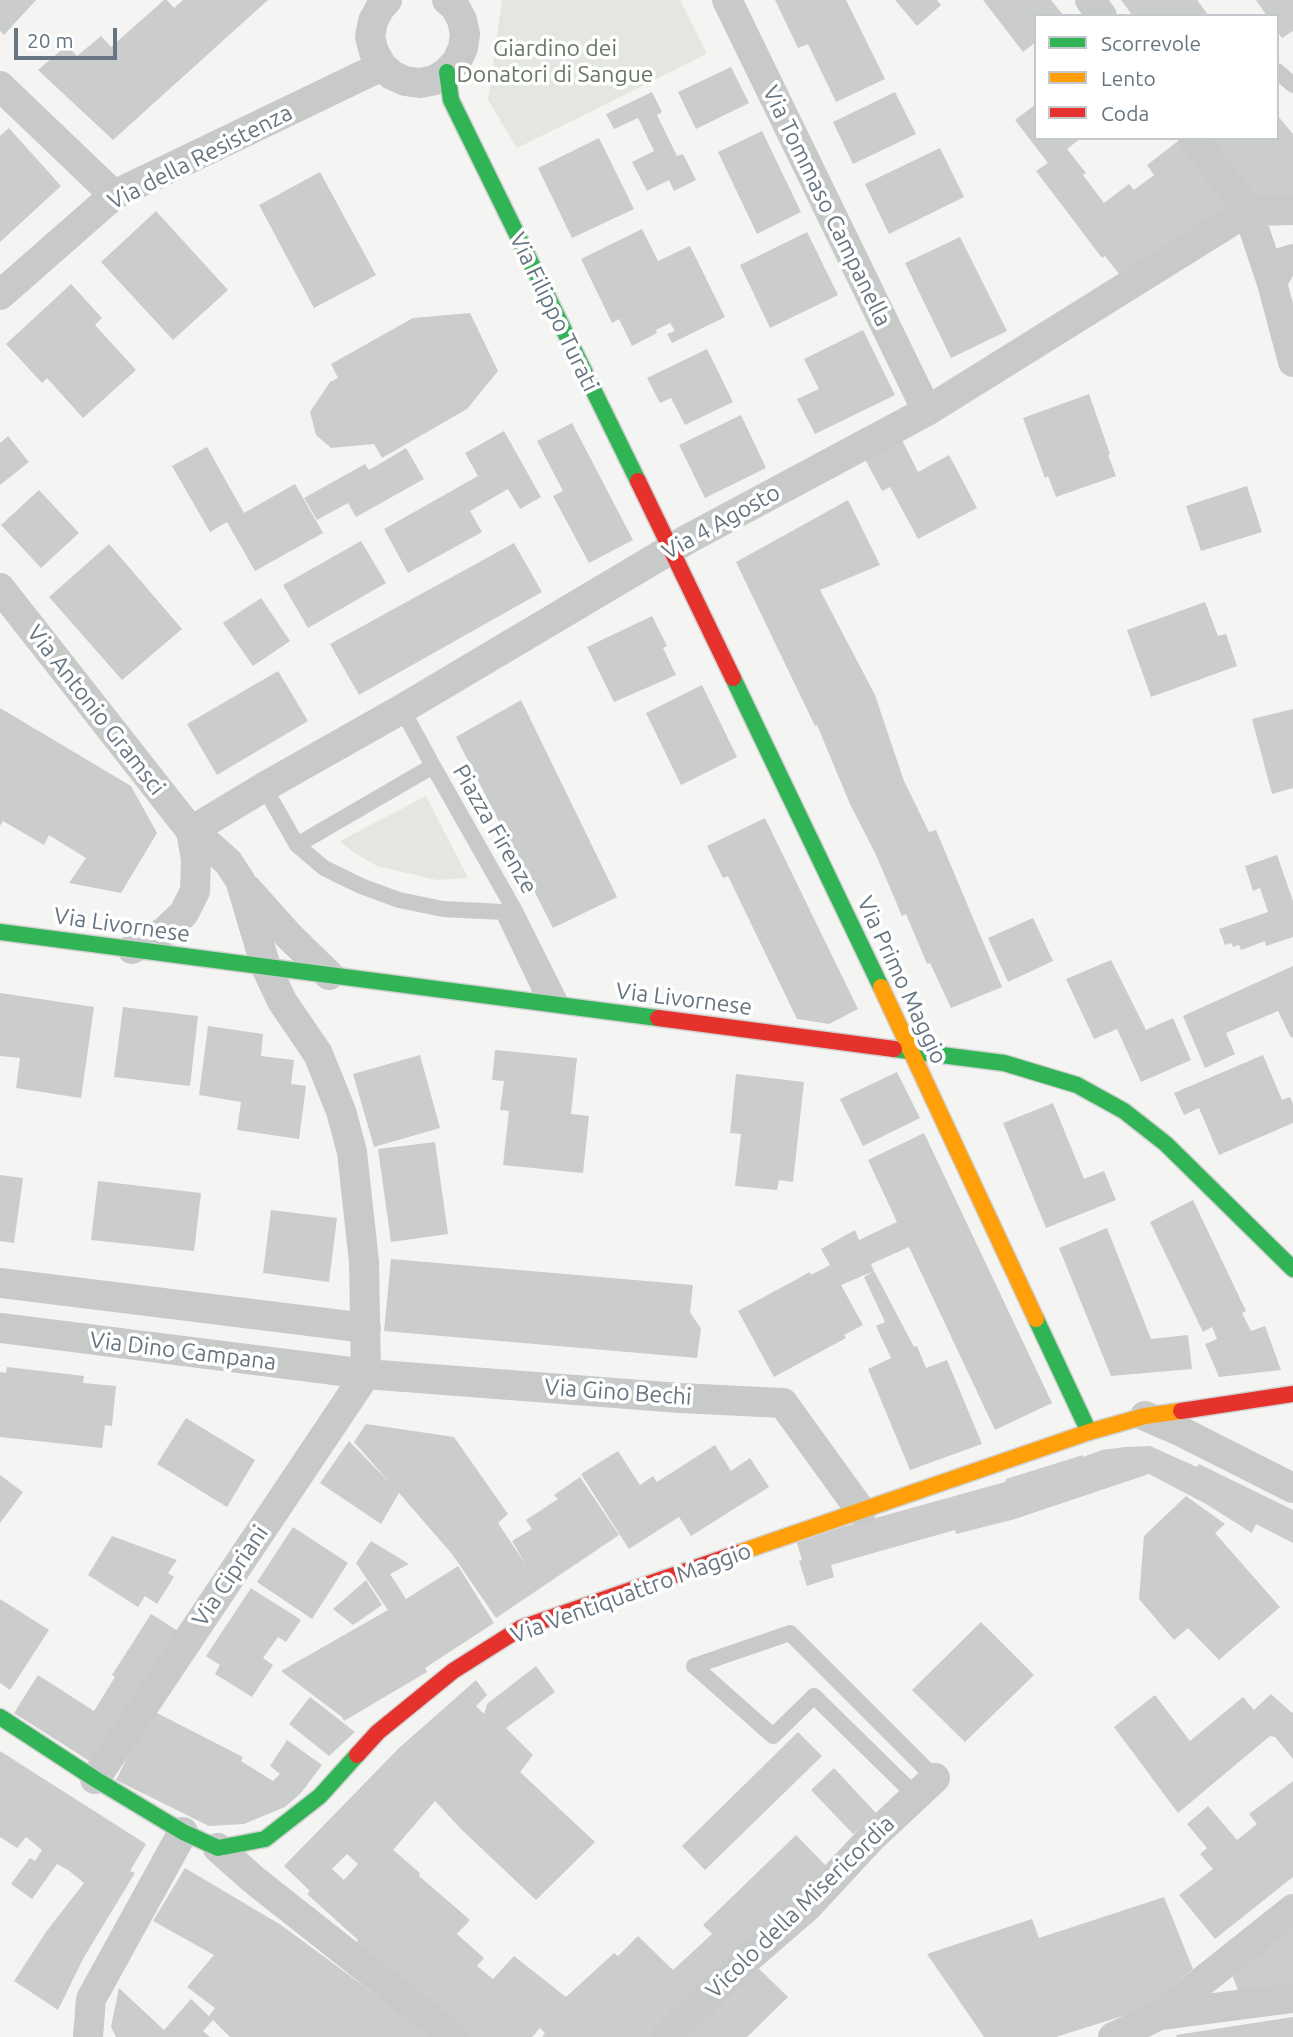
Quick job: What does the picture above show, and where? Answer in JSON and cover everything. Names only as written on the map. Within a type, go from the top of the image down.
[{"type":"street","name":"Via Tommaso Campanella","points":[[727,0],[927,411]]},
{"type":"street","points":[[380,3],[370,37],[373,52],[392,75],[412,82],[435,80],[457,61],[465,34],[455,2]]},
{"type":"street","name":"Via della Resistenza","points":[[0,295],[114,195],[382,66]]},
{"type":"street","name":"Via Filippo Turati","points":[[447,72],[451,100],[671,549]]},
{"type":"street","points":[[0,86],[114,195]]},
{"type":"street","points":[[1195,140],[1248,211],[1272,284],[1293,362]]},
{"type":"street","points":[[1248,211],[1293,210]]},
{"type":"street","name":"Via 4 Agosto","points":[[191,831],[671,549],[927,411],[1248,211]]},
{"type":"street","points":[[1272,284],[1283,262],[1293,259]]},
{"type":"street","name":"Via Primo Maggio","points":[[671,549],[911,1050],[1089,1432]]},
{"type":"street","name":"Via Antonio Gramsci","points":[[0,588],[191,831],[228,862],[240,880],[289,936],[329,975]]},
{"type":"street","points":[[132,949],[164,932],[184,913],[195,891],[196,859],[191,831]]},
{"type":"street","name":"Via Antonio Gramsci","points":[[240,880],[266,967],[288,1009],[318,1054],[341,1111],[352,1152],[358,1202],[364,1262],[366,1328]]},
{"type":"street","name":"Via Livornese","points":[[0,932],[1004,1063],[1077,1085],[1124,1111],[1166,1144],[1293,1269]]},
{"type":"street","name":"Via Dino Campana","points":[[0,1283],[366,1328]]},
{"type":"street","name":"Via Dino Campana","points":[[0,1328],[366,1374]]},
{"type":"street","points":[[366,1328],[366,1374]]},
{"type":"street","name":"Via Gino Bechi","points":[[366,1374],[680,1398],[783,1403],[861,1511]]},
{"type":"street","name":"Via Cipriani","points":[[95,1779],[366,1374]]},
{"type":"street","name":"Via Ventiquattro Maggio","points":[[218,1848],[265,1839],[320,1796],[378,1732],[453,1671],[521,1628],[1089,1432],[1145,1416],[1293,1394]]},
{"type":"street","points":[[1145,1416],[1293,1488]]},
{"type":"street","points":[[0,1717],[183,1832],[218,1848],[254,1880],[453,2037]]},
{"type":"street","name":"Vicolo della Misericordia","points":[[666,2037],[747,1959],[807,1907],[871,1838],[925,1787]]},
{"type":"street","points":[[88,2037],[91,1999],[183,1832]]},
{"type":"street","points":[[1113,2037],[1160,2015],[1293,1909]]},
{"type":"street","points":[[1160,2015],[1293,1998]]},
{"type":"lane","points":[[1279,73],[1293,85]]},
{"type":"lane","points":[[402,709],[433,766]]},
{"type":"lane","name":"Piazza Firenze","points":[[433,766],[515,911],[555,1005],[503,912],[443,909],[399,900],[361,887],[324,868],[297,845],[433,766]]},
{"type":"lane","points":[[264,787],[297,845]]},
{"type":"lane","points":[[790,1633],[925,1787],[814,1696],[773,1735],[694,1666],[790,1633]]},
{"type":"green space","name":"Giardino dei Donatori di Sangue","points":[[502,0],[680,0],[707,54],[517,148],[488,100]]},
{"type":"green space","points":[[426,796],[468,878],[437,880],[377,866],[340,841]]},
{"type":"building","points":[[0,0],[36,0],[4,35],[0,31]]},
{"type":"building","points":[[164,0],[174,8],[183,0],[268,0],[113,140],[38,70],[67,45],[77,56],[101,36],[111,47]]},
{"type":"building","points":[[775,0],[846,0],[885,79],[836,102],[808,44],[798,48]]},
{"type":"building","points":[[895,0],[937,0],[941,5],[917,26]]},
{"type":"building","points":[[983,0],[1051,0],[1062,14],[1034,14],[1034,44],[1023,52]]},
{"type":"building","points":[[1121,0],[1197,0],[1208,14],[1132,14]]},
{"type":"building","points":[[1256,0],[1293,0],[1293,31],[1282,38],[1279,34],[1279,14],[1266,14]]},
{"type":"building","points":[[731,67],[749,103],[696,129],[678,92]]},
{"type":"building","points":[[652,92],[662,112],[657,115],[677,156],[683,154],[696,180],[674,191],[669,180],[647,191],[632,162],[654,151],[638,118],[614,129],[606,114]]},
{"type":"building","points":[[895,92],[916,134],[853,164],[833,122]]},
{"type":"building","points":[[1034,106],[1034,140],[1078,140],[1067,149],[1086,173],[1083,175],[1104,203],[1129,184],[1134,190],[1154,175],[1147,165],[1179,140],[1184,140],[1234,206],[1122,278],[1105,256],[1102,258],[1036,171],[1048,163],[1015,120]]},
{"type":"building","points":[[1279,117],[1293,134],[1293,198],[1255,197],[1206,140],[1279,140]]},
{"type":"building","points":[[9,128],[61,186],[0,242],[0,136]]},
{"type":"building","points":[[762,131],[801,212],[757,234],[718,152]]},
{"type":"building","points":[[599,138],[634,209],[572,238],[538,168]]},
{"type":"building","points":[[940,148],[964,197],[889,234],[865,184]]},
{"type":"building","points":[[320,172],[376,275],[314,308],[259,205]]},
{"type":"building","points":[[156,211],[228,290],[173,340],[101,262]]},
{"type":"building","points":[[642,229],[658,261],[690,246],[725,317],[672,343],[667,334],[675,331],[670,323],[632,346],[619,319],[612,323],[581,259]]},
{"type":"building","points":[[807,232],[838,295],[770,328],[740,265]]},
{"type":"building","points":[[960,237],[1007,331],[951,358],[905,263]]},
{"type":"building","points":[[71,284],[102,318],[95,325],[136,370],[83,418],[47,378],[42,383],[6,344]]},
{"type":"building","points":[[470,313],[498,371],[467,409],[382,458],[374,444],[331,448],[316,435],[310,412],[330,382],[338,378],[331,364],[413,318]]},
{"type":"building","points":[[863,330],[895,395],[815,434],[797,399],[819,389],[804,359]]},
{"type":"building","points":[[707,349],[733,402],[685,425],[671,398],[660,403],[647,378]]},
{"type":"building","points":[[1089,394],[1116,476],[1056,497],[1048,476],[1045,478],[1023,418]]},
{"type":"building","points":[[741,415],[766,468],[705,498],[679,445]]},
{"type":"building","points":[[572,423],[633,540],[589,563],[553,496],[563,491],[537,441]]},
{"type":"building","points":[[504,431],[541,497],[520,509],[508,489],[470,511],[482,532],[408,573],[384,529],[478,476],[465,453]]},
{"type":"building","points":[[8,436],[29,462],[0,485],[0,443]]},
{"type":"building","points":[[902,440],[918,472],[949,455],[977,508],[918,539],[890,487],[882,491],[865,459]]},
{"type":"building","points":[[207,447],[244,513],[295,484],[323,533],[255,571],[227,522],[210,532],[172,466]]},
{"type":"building","points":[[406,448],[424,479],[356,517],[348,503],[317,520],[304,498],[365,464],[369,470]]},
{"type":"building","points":[[1247,486],[1262,532],[1201,551],[1186,506]]},
{"type":"building","points":[[39,490],[79,533],[41,568],[1,525]]},
{"type":"building","points":[[848,500],[880,565],[820,590],[875,695],[904,781],[929,832],[936,830],[1002,987],[951,1008],[930,963],[927,964],[906,914],[902,916],[817,725],[815,726],[736,562]]},
{"type":"building","points":[[361,541],[386,583],[308,628],[283,585]]},
{"type":"building","points":[[514,543],[542,592],[359,695],[330,644]]},
{"type":"building","points":[[109,544],[182,629],[122,680],[49,597]]},
{"type":"building","points":[[261,598],[290,641],[253,666],[223,623]]},
{"type":"building","points":[[1205,602],[1218,636],[1226,634],[1237,666],[1151,697],[1127,630]]},
{"type":"building","points":[[652,616],[667,646],[663,648],[676,675],[614,702],[587,647]]},
{"type":"building","points":[[278,671],[308,721],[217,775],[187,724]]},
{"type":"building","points":[[702,685],[737,757],[681,785],[646,713]]},
{"type":"building","points":[[521,700],[617,897],[553,928],[456,737]]},
{"type":"building","points":[[0,708],[131,786],[157,833],[121,893],[69,883],[86,858],[49,835],[44,845],[3,821],[0,826]]},
{"type":"building","points":[[1293,709],[1293,788],[1272,794],[1252,719]]},
{"type":"building","points":[[765,818],[858,1009],[829,1024],[797,1019],[728,876],[723,878],[707,846]]},
{"type":"building","points":[[1277,855],[1293,901],[1293,937],[1266,946],[1265,941],[1241,950],[1239,945],[1225,945],[1219,929],[1268,912],[1260,888],[1253,891],[1245,866]]},
{"type":"building","points":[[1033,918],[1053,961],[1008,982],[988,938]]},
{"type":"building","points":[[1111,960],[1146,1030],[1173,1018],[1191,1060],[1141,1082],[1117,1029],[1094,1039],[1066,979]]},
{"type":"building","points":[[1293,966],[1293,1037],[1291,1038],[1278,1011],[1226,1033],[1235,1054],[1205,1068],[1183,1016]]},
{"type":"building","points":[[0,993],[94,1007],[81,1098],[16,1088],[20,1058],[0,1056]]},
{"type":"building","points":[[123,1007],[198,1016],[190,1086],[114,1077]]},
{"type":"building","points":[[208,1026],[263,1034],[261,1056],[294,1060],[291,1084],[306,1086],[299,1139],[237,1130],[241,1102],[199,1095]]},
{"type":"building","points":[[495,1050],[577,1058],[571,1114],[589,1116],[583,1173],[503,1165],[509,1111],[500,1110],[504,1081],[492,1080]]},
{"type":"building","points":[[420,1055],[440,1128],[374,1147],[353,1074]]},
{"type":"building","points":[[1263,1055],[1282,1100],[1290,1097],[1293,1104],[1293,1123],[1219,1155],[1199,1108],[1184,1115],[1174,1093]]},
{"type":"building","points":[[897,1072],[920,1118],[863,1146],[840,1099]]},
{"type":"building","points":[[736,1074],[804,1082],[793,1182],[779,1180],[777,1190],[735,1186],[741,1134],[730,1133]]},
{"type":"building","points":[[1053,1103],[1084,1179],[1104,1171],[1116,1200],[1046,1228],[1003,1123]]},
{"type":"building","points":[[924,1133],[1052,1403],[995,1430],[909,1247],[871,1264],[874,1271],[841,1285],[863,1325],[844,1335],[846,1338],[774,1377],[738,1311],[810,1272],[811,1275],[830,1265],[821,1249],[855,1230],[859,1240],[897,1222],[868,1160]]},
{"type":"building","points":[[435,1142],[448,1234],[391,1242],[378,1149]]},
{"type":"building","points":[[0,1175],[23,1178],[14,1243],[0,1241]]},
{"type":"building","points":[[98,1181],[201,1193],[194,1251],[91,1240]]},
{"type":"building","points":[[1193,1200],[1246,1311],[1242,1313],[1251,1331],[1265,1326],[1281,1370],[1219,1377],[1205,1344],[1217,1339],[1212,1327],[1203,1332],[1150,1222]]},
{"type":"building","points":[[271,1210],[337,1218],[329,1282],[263,1273]]},
{"type":"building","points":[[1107,1228],[1151,1339],[1188,1335],[1192,1369],[1111,1376],[1059,1248]]},
{"type":"building","points":[[391,1259],[693,1285],[690,1312],[701,1329],[697,1358],[384,1331]]},
{"type":"building","points":[[874,1271],[914,1347],[917,1346],[926,1368],[947,1360],[982,1444],[910,1470],[868,1369],[891,1358],[876,1326],[885,1322],[864,1277]]},
{"type":"building","points":[[7,1367],[84,1376],[83,1383],[116,1386],[112,1426],[105,1425],[102,1448],[0,1437],[0,1372],[6,1373]]},
{"type":"building","points":[[186,1418],[255,1460],[227,1507],[157,1464]]},
{"type":"building","points":[[366,1424],[454,1437],[508,1514],[498,1523],[526,1565],[512,1541],[532,1529],[526,1520],[558,1499],[554,1495],[580,1477],[619,1535],[496,1618],[452,1554],[399,1493],[381,1524],[320,1483],[349,1441],[391,1484],[354,1442]]},
{"type":"building","points":[[715,1445],[731,1471],[750,1458],[769,1487],[691,1536],[679,1517],[629,1549],[581,1474],[618,1451],[640,1485],[653,1476],[657,1482]]},
{"type":"building","points":[[1150,1446],[1197,1467],[1199,1464],[1293,1510],[1293,1543],[1256,1524],[1252,1533],[1206,1504],[1149,1474],[1015,1519],[956,1534],[955,1530],[831,1565],[834,1577],[807,1586],[796,1540],[1005,1482],[1006,1479],[1083,1455],[1102,1450]]},
{"type":"building","points":[[0,1475],[23,1492],[0,1523]]},
{"type":"building","points":[[1186,1496],[1225,1524],[1215,1533],[1280,1607],[1219,1660],[1188,1628],[1174,1640],[1139,1599],[1144,1536]]},
{"type":"building","points":[[293,1527],[348,1563],[312,1619],[257,1582]]},
{"type":"building","points":[[112,1536],[177,1560],[168,1573],[174,1577],[157,1604],[145,1596],[138,1607],[88,1575]]},
{"type":"building","points":[[371,1541],[409,1564],[390,1574],[406,1599],[458,1566],[494,1623],[425,1668],[427,1672],[344,1721],[281,1671],[388,1610],[356,1563]]},
{"type":"building","points":[[366,1580],[382,1605],[353,1625],[333,1609]]},
{"type":"building","points":[[251,1588],[301,1620],[286,1642],[278,1637],[263,1658],[273,1665],[252,1697],[215,1674],[220,1665],[206,1656]]},
{"type":"building","points":[[0,1599],[49,1630],[10,1690],[0,1683]]},
{"type":"building","points":[[151,1614],[181,1633],[97,1766],[14,1713],[38,1675],[94,1711],[115,1677],[112,1675]]},
{"type":"building","points":[[981,1622],[1034,1675],[965,1742],[912,1690]]},
{"type":"building","points":[[536,1666],[555,1692],[506,1728],[533,1755],[520,1772],[595,1842],[536,1900],[435,1801],[393,1850],[470,1920],[457,1934],[484,1958],[477,1966],[493,1979],[514,1956],[566,1997],[614,1953],[618,1956],[638,1936],[673,1970],[712,1934],[703,1925],[796,1835],[828,1868],[658,2037],[542,2037],[545,2033],[540,2028],[532,2037],[460,2037],[353,1947],[358,1940],[307,1894],[310,1891],[284,1866],[399,1748],[476,1680],[487,1695],[476,1706],[484,1714],[487,1704]],"holes":[[[347,1854],[358,1864],[344,1880],[332,1869]]]},
{"type":"building","points":[[1271,1694],[1293,1712],[1293,1759],[1275,1737],[1270,1736],[1178,1813],[1114,1727],[1155,1695],[1190,1741],[1243,1697],[1254,1710]]},
{"type":"building","points":[[310,1697],[355,1732],[329,1756],[289,1724]]},
{"type":"building","points":[[151,1710],[243,1757],[241,1761],[273,1781],[280,1774],[270,1766],[287,1740],[322,1765],[301,1793],[285,1807],[244,1824],[209,1826],[116,1780]]},
{"type":"building","points":[[798,1732],[822,1756],[705,1870],[682,1846]]},
{"type":"building","points":[[0,1751],[146,1844],[130,1871],[135,1873],[84,1957],[58,2010],[14,1981],[46,1932],[84,1883],[57,1864],[32,1899],[11,1884],[30,1858],[35,1861],[42,1850],[26,1837],[17,1848],[0,1837]]},
{"type":"building","points":[[834,1768],[876,1813],[853,1834],[811,1790]]},
{"type":"building","points":[[1293,1781],[1293,1877],[1215,1939],[1179,1895],[1213,1869],[1200,1854],[1207,1848],[1187,1824],[1208,1806],[1237,1840],[1257,1824],[1249,1814]]},
{"type":"building","points":[[185,1868],[281,1925],[433,2037],[230,2037],[213,2020],[203,2031],[210,2037],[116,2037],[111,2027],[119,1988],[164,2030],[191,1999],[209,2016],[215,2008],[187,1987],[214,1955],[153,1921]]},
{"type":"building","points":[[1164,1897],[1193,1969],[1145,2009],[1056,2037],[984,2037],[927,1954],[1032,1919],[1039,1938]]},
{"type":"building","points":[[1293,1917],[1293,1990],[1241,1999],[1230,1969]]},
{"type":"building","points":[[752,1962],[788,1997],[747,2037],[675,2037]]},
{"type":"building","points":[[1293,2017],[1293,2037],[1176,2035]]},
{"type":"traffic: fast","points":[[447,72],[451,100],[638,481]]},
{"type":"traffic: fast","points":[[733,678],[881,987]]},
{"type":"traffic: fast","points":[[0,932],[658,1018]]},
{"type":"traffic: fast","points":[[894,1049],[1004,1063],[1077,1085],[1124,1111],[1166,1144],[1293,1269]]},
{"type":"traffic: fast","points":[[1036,1319],[1089,1432]]},
{"type":"traffic: fast","points":[[0,1717],[183,1832],[218,1848],[265,1839],[320,1796],[357,1755]]},
{"type":"traffic: slow","points":[[881,987],[1036,1319]]},
{"type":"traffic: slow","points":[[738,1553],[1089,1432],[1145,1416],[1181,1411]]},
{"type":"traffic: jam","points":[[638,481],[733,678]]},
{"type":"traffic: jam","points":[[658,1018],[894,1049]]},
{"type":"traffic: jam","points":[[1181,1411],[1293,1394]]},
{"type":"traffic: jam","points":[[357,1755],[378,1732],[453,1671],[521,1628],[738,1553]]}]
